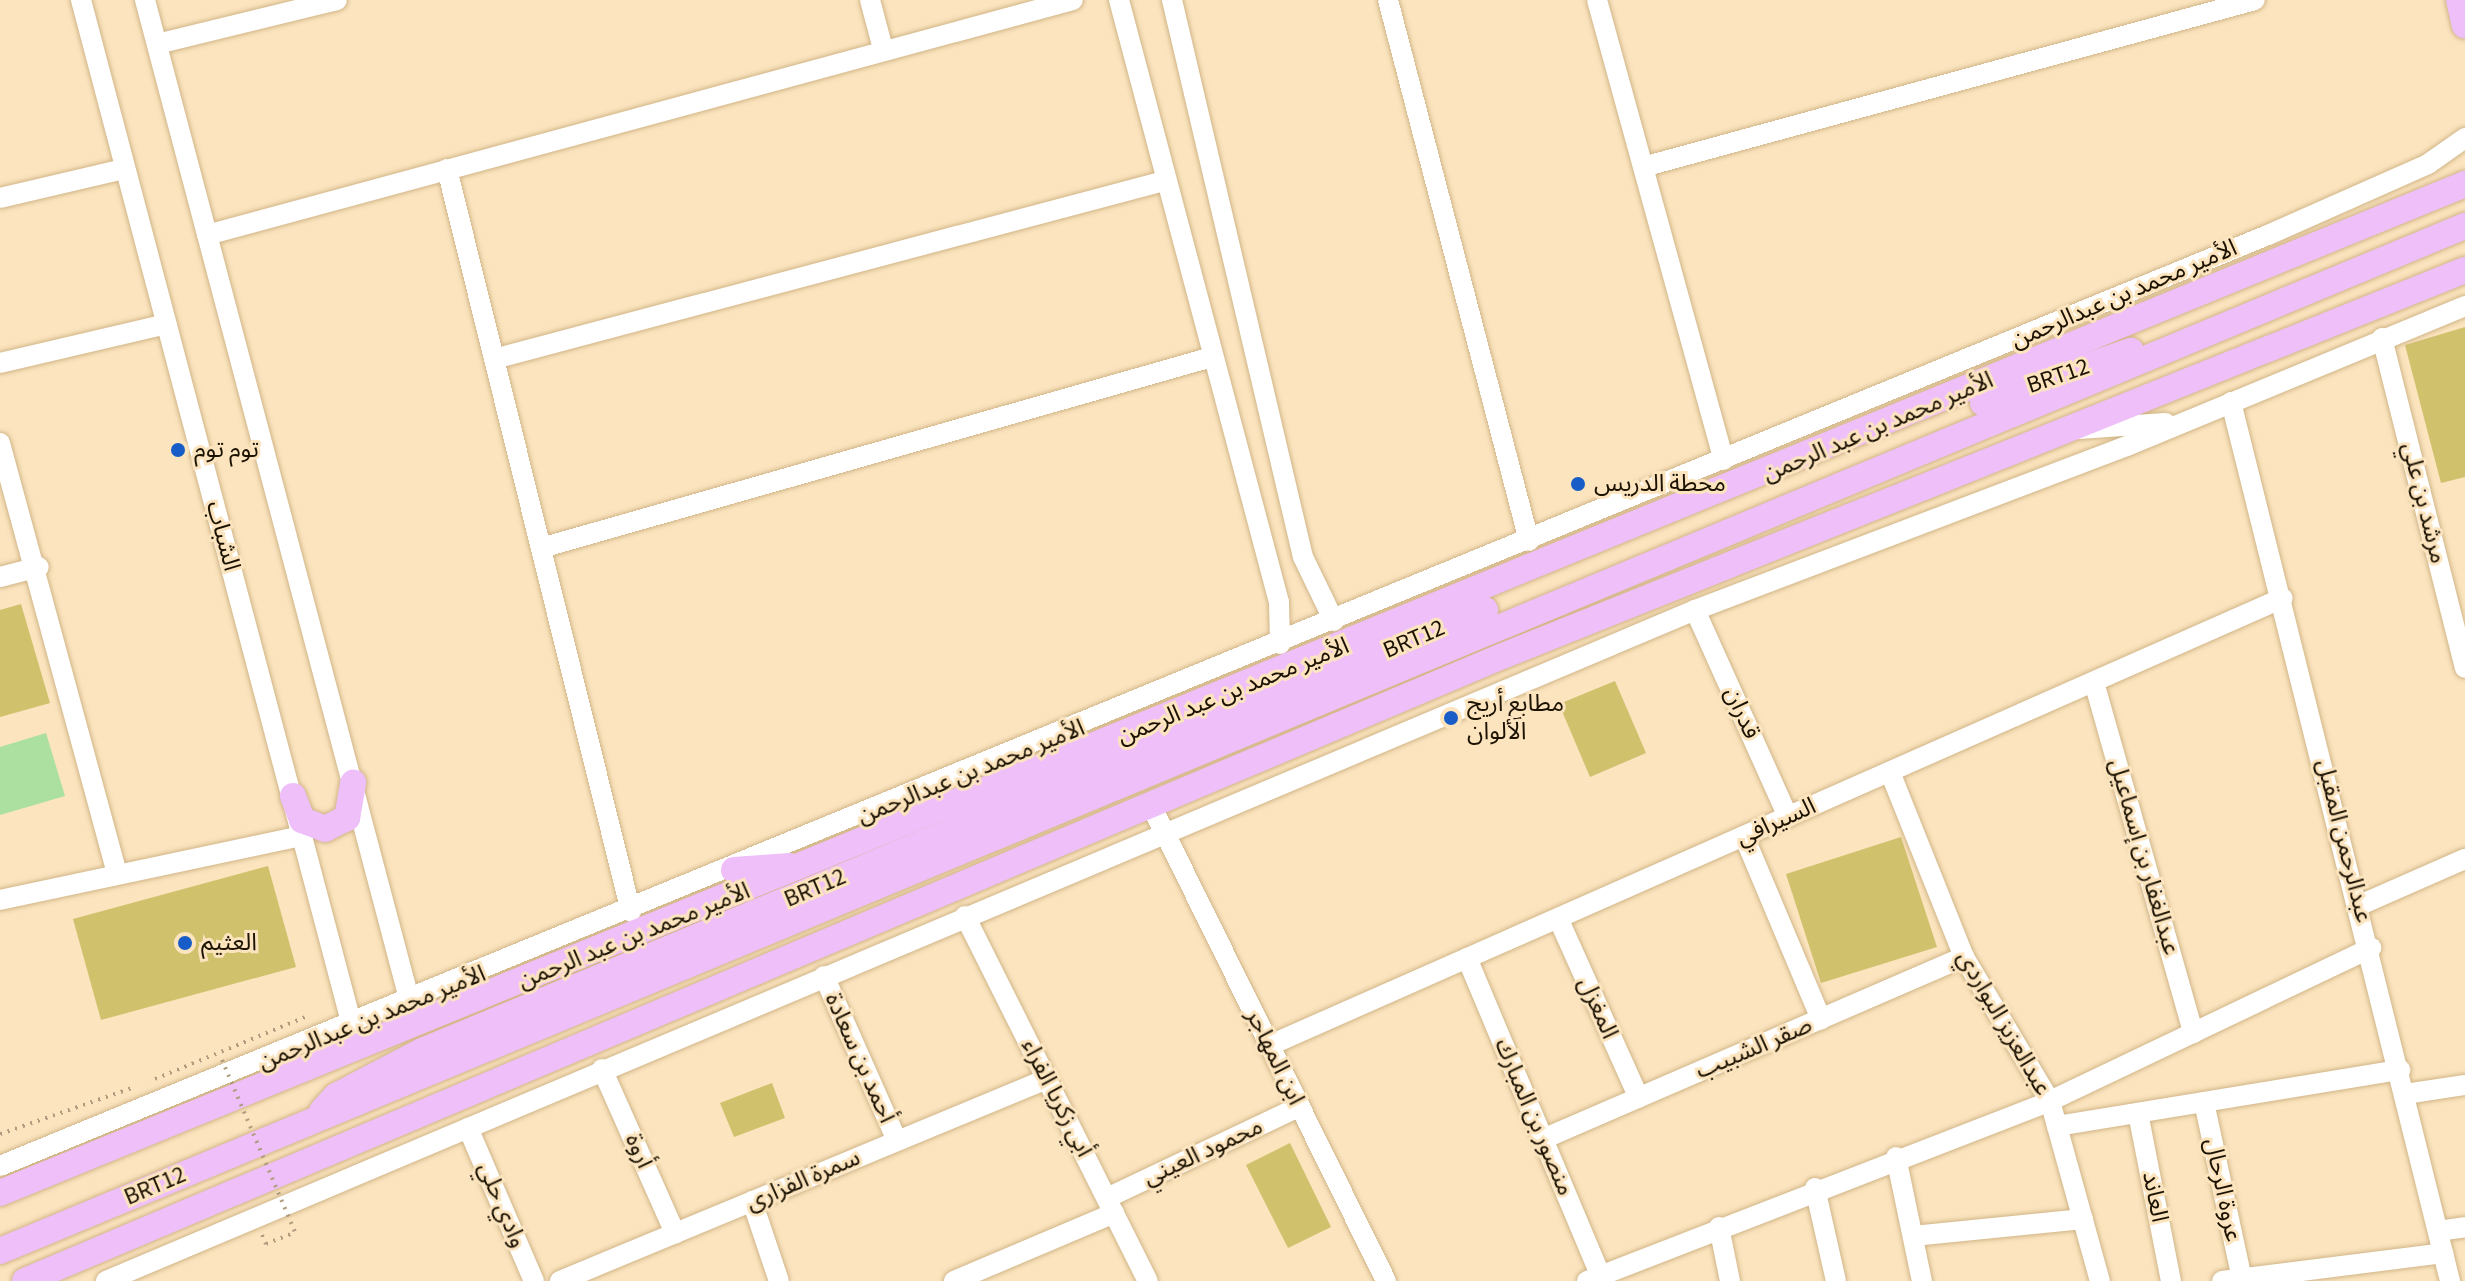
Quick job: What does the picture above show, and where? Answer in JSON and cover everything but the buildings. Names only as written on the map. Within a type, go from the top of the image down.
[{"type":"main road","points":[[2459,0],[2465,25]]},
{"type":"main road","name":"الأمير محمد بن عبد الرحمن","points":[[0,1193],[814,865],[1062,747],[2225,283],[2465,184]]},
{"type":"main road","name":"BRT12","points":[[0,1251],[2228,328],[2465,226]]},
{"type":"main road","points":[[25,1281],[1151,805],[2465,270]]},
{"type":"main road","points":[[293,796],[302,820],[325,829],[347,818],[353,783]]},
{"type":"main road","points":[[734,870],[814,865]]},
{"type":"street","name":"الشباب","points":[[81,0],[352,1026]]},
{"type":"street","points":[[145,0],[410,1002]]},
{"type":"street","points":[[157,44],[337,0]]},
{"type":"street","points":[[870,0],[883,49]]},
{"type":"street","points":[[207,235],[883,49],[1073,0]]},
{"type":"street","points":[[1119,0],[1164,181],[1268,566],[1280,644]]},
{"type":"street","points":[[1172,0],[1303,557],[1334,621]]},
{"type":"street","points":[[1388,0],[1529,541]]},
{"type":"street","points":[[1597,0],[1724,460]]},
{"type":"street","points":[[1643,167],[2255,0]]},
{"type":"street","name":"الأمير محمد بن عبدالرحمن","points":[[0,1166],[734,870],[1062,747],[1334,621],[2268,235],[2428,164],[2465,138]]},
{"type":"street","points":[[0,198],[124,169]]},
{"type":"street","points":[[447,169],[631,912]]},
{"type":"street","points":[[494,359],[1164,181]]},
{"type":"street","points":[[2225,283],[2268,235]]},
{"type":"street","points":[[111,1280],[602,1069],[1695,610],[2195,417],[2465,306]]},
{"type":"street","points":[[0,363],[166,324]]},
{"type":"street","name":"مرشد بن علي","points":[[2382,338],[2465,668]]},
{"type":"street","points":[[541,548],[1212,357]]},
{"type":"street","name":"عبدالرحمن المقبل","points":[[2231,402],[2371,948],[2450,1281]]},
{"type":"street","points":[[2070,430],[2195,417]]},
{"type":"street","points":[[0,443],[39,567],[117,873]]},
{"type":"street","points":[[1268,566],[1303,557]]},
{"type":"street","points":[[0,577],[39,567]]},
{"type":"street","name":"السيرافي","points":[[1268,1046],[2283,598]]},
{"type":"street","name":"قدران","points":[[1695,610],[1788,817]]},
{"type":"street","name":"عبدالغفار بن إسماعيل","points":[[2094,682],[2193,1033]]},
{"type":"street","name":"عبدالعزيز البواردي","points":[[1890,772],[1964,957],[2050,1101],[2100,1281]]},
{"type":"street","name":"ابن المهاجر","points":[[1151,805],[1386,1281]]},
{"type":"street","points":[[0,900],[302,836]]},
{"type":"street","points":[[1744,836],[1821,1019]]},
{"type":"street","points":[[2360,905],[2465,859]]},
{"type":"street","name":"أبي زكريا الفراء","points":[[965,916],[1148,1281]]},
{"type":"street","name":"المغزل","points":[[1558,918],[1639,1098]]},
{"type":"street","points":[[1594,1278],[1815,1188],[2050,1101],[2371,948]]},
{"type":"street","name":"صقر الشبيب","points":[[1543,1139],[1964,957]]},
{"type":"street","name":"منصور بن المبارك","points":[[1467,958],[1543,1139],[1594,1278]]},
{"type":"street","name":"أحمد بن سعادة","points":[[824,976],[897,1141]]},
{"type":"street","name":"أروة","points":[[602,1069],[675,1233]]},
{"type":"street","points":[[2057,1126],[2400,1070]]},
{"type":"street","name":"سمرة الفزارى","points":[[560,1281],[608,1272],[675,1233],[1047,1079]]},
{"type":"street","points":[[2405,1094],[2465,1085]]},
{"type":"street","name":"عروة الرحال","points":[[2204,1102],[2232,1280]]},
{"type":"street","name":"محمود العيني","points":[[965,1279],[1299,1107]]},
{"type":"street","name":"العاند","points":[[2138,1113],[2171,1281]]},
{"type":"street","name":"وادي حلي","points":[[468,1128],[534,1281]]},
{"type":"street","points":[[1896,1157],[1922,1281]]},
{"type":"street","points":[[1815,1188],[1836,1281]]},
{"type":"street","points":[[752,1201],[779,1281]]},
{"type":"street","points":[[1913,1236],[2083,1219]]},
{"type":"street","points":[[1719,1227],[1730,1281]]},
{"type":"street","points":[[2438,1231],[2465,1227]]},
{"type":"street","points":[[2232,1280],[2349,1273],[2443,1253]]},
{"type":"path","points":[[0,1134],[346,1002]]},
{"type":"path","points":[[222,1060],[295,1232],[266,1244],[262,1234],[280,1227]]},
{"type":"green space","points":[[46,733],[65,796],[0,815],[0,747]]},
{"type":"place","name":"توم توم","points":[[178,450]]},
{"type":"place","name":"محطة الدريس","points":[[1578,484]]},
{"type":"place","name":"مطابع أريج الألوان","points":[[1451,718]]},
{"type":"place","name":"العثيم","points":[[185,943]]}]
